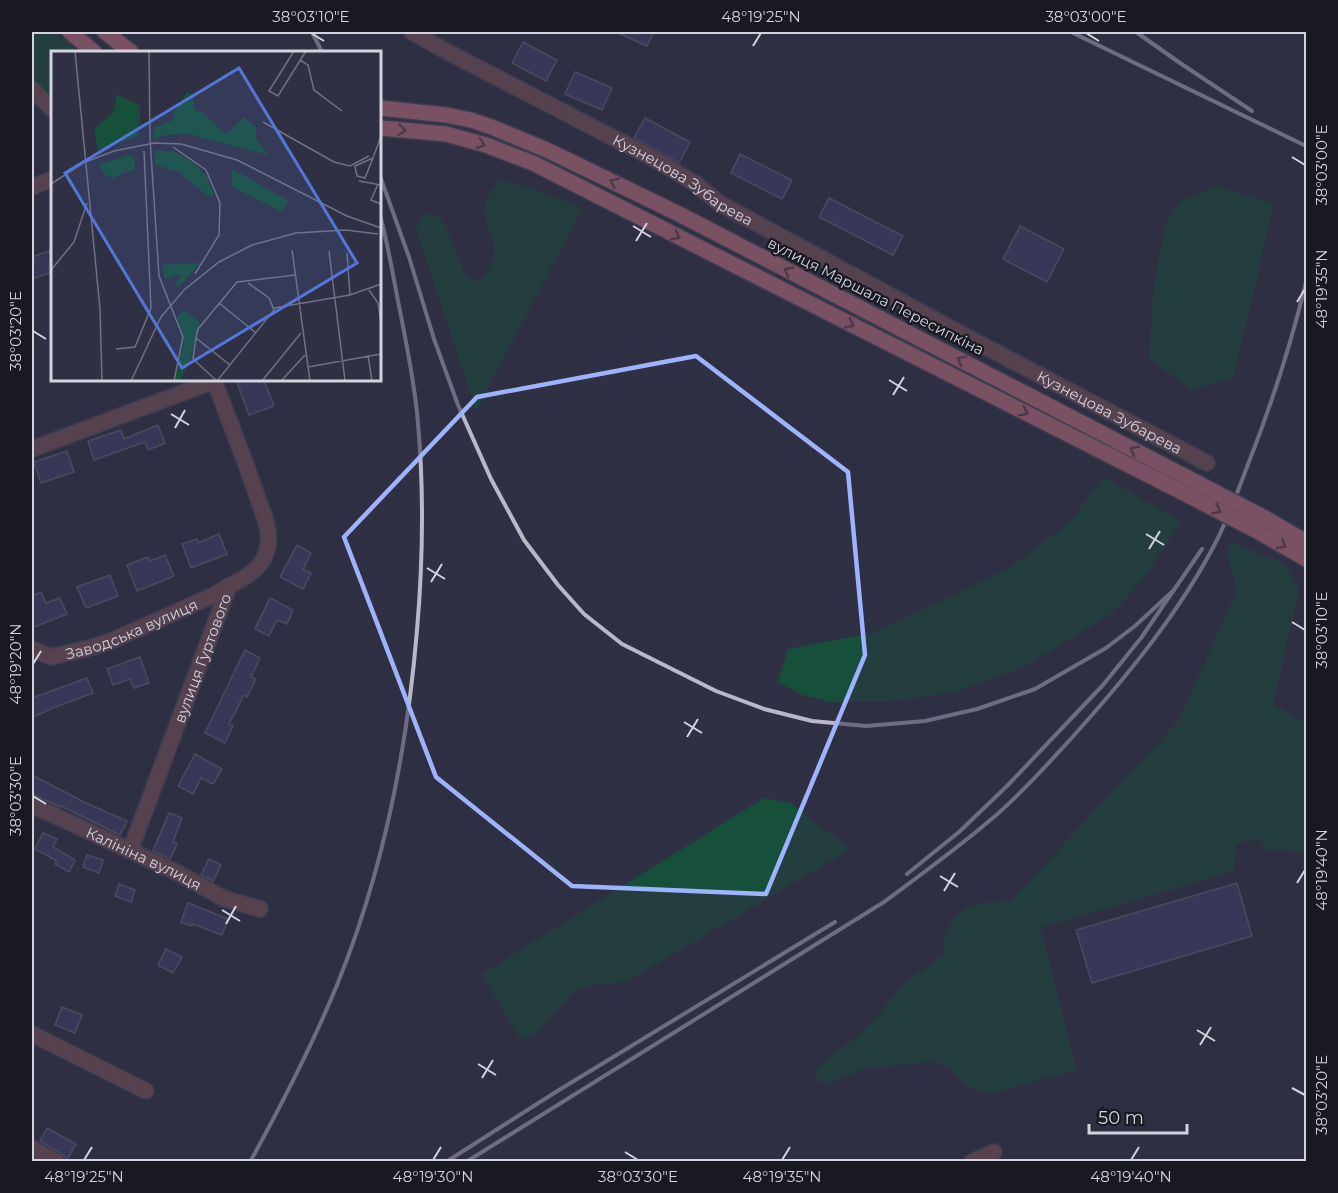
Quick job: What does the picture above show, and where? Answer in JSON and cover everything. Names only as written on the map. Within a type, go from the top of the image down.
[{"type":"main road","points":[[70,32],[93,51]]},
{"type":"main road","points":[[105,32],[129,51]]},
{"type":"main road","name":"вулиця Маршала Пересипкіна","points":[[381,108],[418,111],[471,120],[547,150],[679,214],[1181,483]]},
{"type":"main road","name":"вулиця Маршала Пересипкіна","points":[[381,128],[446,134],[507,153],[533,164],[1261,524],[1306,542]]},
{"type":"main road","name":"вулиця Маршала Пересипкіна","points":[[1261,524],[1306,559]]},
{"type":"street","name":"Кузнецова Зубарева","points":[[412,32],[681,174],[719,203],[1207,463]]},
{"type":"street","points":[[32,89],[51,108]]},
{"type":"street","points":[[32,187],[51,179]]},
{"type":"street","points":[[32,449],[211,381]]},
{"type":"street","name":"вулиця Гуртового","points":[[130,851],[229,586],[246,578],[257,568],[268,546],[269,535],[214,381]]},
{"type":"street","name":"Заводська вулиця","points":[[32,649],[51,657],[89,648],[147,625],[229,586]]},
{"type":"street","name":"Калініна вулиця","points":[[32,805],[176,872],[223,898],[260,909]]},
{"type":"street","points":[[32,1034],[146,1090]]},
{"type":"street","points":[[32,1148],[57,1161]]},
{"type":"street","points":[[972,1161],[994,1152]]},
{"type":"highlighted area","points":[[696,356],[848,472],[865,655],[766,894],[572,886],[436,777],[344,537],[477,397]]},
{"type":"green space","points":[[32,32],[55,32],[78,51],[51,51],[51,96],[32,79]]},
{"type":"green space","points":[[500,180],[521,185],[583,208],[476,410],[416,228],[424,213],[440,216],[465,276],[478,282],[488,270],[493,259],[494,247],[486,218],[485,204]]},
{"type":"green space","points":[[1215,186],[1274,204],[1233,379],[1191,389],[1149,359],[1153,292],[1165,225],[1181,201]]},
{"type":"green space","points":[[1103,477],[1181,521],[1144,579],[1113,612],[1073,638],[1021,668],[958,691],[889,702],[832,702],[802,695],[778,682],[788,649],[873,633],[1008,569],[1073,518]]},
{"type":"green space","points":[[1232,542],[1285,564],[1299,590],[1273,704],[1306,724],[1306,856],[1287,849],[1265,850],[1259,838],[1236,844],[1234,871],[1040,928],[1077,1070],[987,1094],[967,1086],[950,1068],[934,1062],[866,1068],[831,1083],[820,1082],[814,1072],[824,1060],[849,1043],[871,1023],[907,981],[943,956],[947,932],[958,915],[973,906],[1011,901],[1179,720],[1236,593],[1235,579],[1227,552]]},
{"type":"green space","points":[[764,798],[791,803],[851,849],[626,982],[593,985],[573,992],[536,1034],[520,1039],[482,974]]},
{"type":"building","points":[[616,32],[654,32],[647,46]]},
{"type":"building","points":[[523,42],[557,60],[546,81],[512,63]]},
{"type":"building","points":[[575,72],[612,88],[602,110],[565,94]]},
{"type":"building","points":[[645,118],[690,142],[679,163],[634,138]]},
{"type":"building","points":[[740,154],[792,180],[782,199],[731,173]]},
{"type":"building","points":[[829,198],[903,236],[893,255],[819,217]]},
{"type":"building","points":[[1020,226],[1064,249],[1047,282],[1003,259]]},
{"type":"building","points":[[49,251],[51,272],[32,279],[32,257]]},
{"type":"building","points":[[236,381],[264,381],[274,406],[249,415]]},
{"type":"building","points":[[158,425],[165,443],[148,450],[145,442],[94,460],[88,441],[121,430],[124,439]]},
{"type":"building","points":[[67,451],[74,472],[41,483],[34,462]]},
{"type":"building","points":[[219,534],[227,554],[191,568],[182,544],[197,539],[198,543]]},
{"type":"building","points":[[297,545],[311,553],[303,569],[311,573],[303,589],[280,577]]},
{"type":"building","points":[[165,555],[174,576],[137,591],[127,565],[148,557],[150,561]]},
{"type":"building","points":[[110,575],[118,596],[86,608],[77,587]]},
{"type":"building","points":[[41,592],[46,603],[60,598],[67,614],[32,628],[32,596]]},
{"type":"building","points":[[270,598],[293,610],[287,624],[277,620],[269,636],[255,629]]},
{"type":"building","points":[[245,650],[260,658],[251,677],[256,679],[247,697],[244,695],[229,724],[233,726],[225,743],[205,733]]},
{"type":"building","points":[[140,657],[149,683],[134,688],[130,679],[113,685],[107,669]]},
{"type":"building","points":[[87,678],[93,693],[32,717],[32,698]]},
{"type":"building","points":[[195,754],[222,769],[213,784],[201,778],[193,794],[178,786]]},
{"type":"building","points":[[32,775],[127,821],[120,835],[32,793]]},
{"type":"building","points":[[169,813],[182,818],[173,842],[177,844],[170,859],[153,851]]},
{"type":"building","points":[[43,833],[57,839],[53,847],[75,860],[69,872],[55,864],[57,861],[35,849]]},
{"type":"building","points":[[87,855],[103,860],[99,873],[83,867]]},
{"type":"building","points":[[209,859],[221,865],[213,881],[201,875]]},
{"type":"building","points":[[1237,883],[1252,936],[1092,983],[1076,930]]},
{"type":"building","points":[[119,884],[135,890],[131,902],[115,896]]},
{"type":"building","points":[[188,903],[228,919],[222,935],[181,922]]},
{"type":"building","points":[[166,949],[182,957],[173,973],[158,965]]},
{"type":"building","points":[[62,1007],[82,1015],[75,1033],[55,1025]]},
{"type":"building","points":[[47,1128],[76,1144],[67,1159],[40,1141]]},
{"type":"railway","points":[[312,32],[322,51]]},
{"type":"railway","points":[[1071,32],[1306,146]]},
{"type":"railway","points":[[1136,32],[1252,111]]},
{"type":"railway","points":[[381,179],[458,405],[491,479],[524,540],[558,585],[584,614],[622,644],[716,691],[764,709],[812,721],[866,726],[925,721],[977,709],[1035,689],[1106,648],[1135,626],[1174,590]]},
{"type":"railway","points":[[250,1162],[307,1053],[353,942],[380,855],[407,721],[421,578],[420,449],[411,369],[381,219]]},
{"type":"railway","points":[[466,1162],[884,902],[975,832],[1039,773],[1089,719],[1150,645],[1203,566],[1226,521],[1264,421],[1287,352],[1306,282]]},
{"type":"railway","points":[[907,874],[959,832],[1007,786],[1103,685],[1141,638],[1202,549]]},
{"type":"railway","points":[[446,1162],[559,1090],[835,922]]}]
